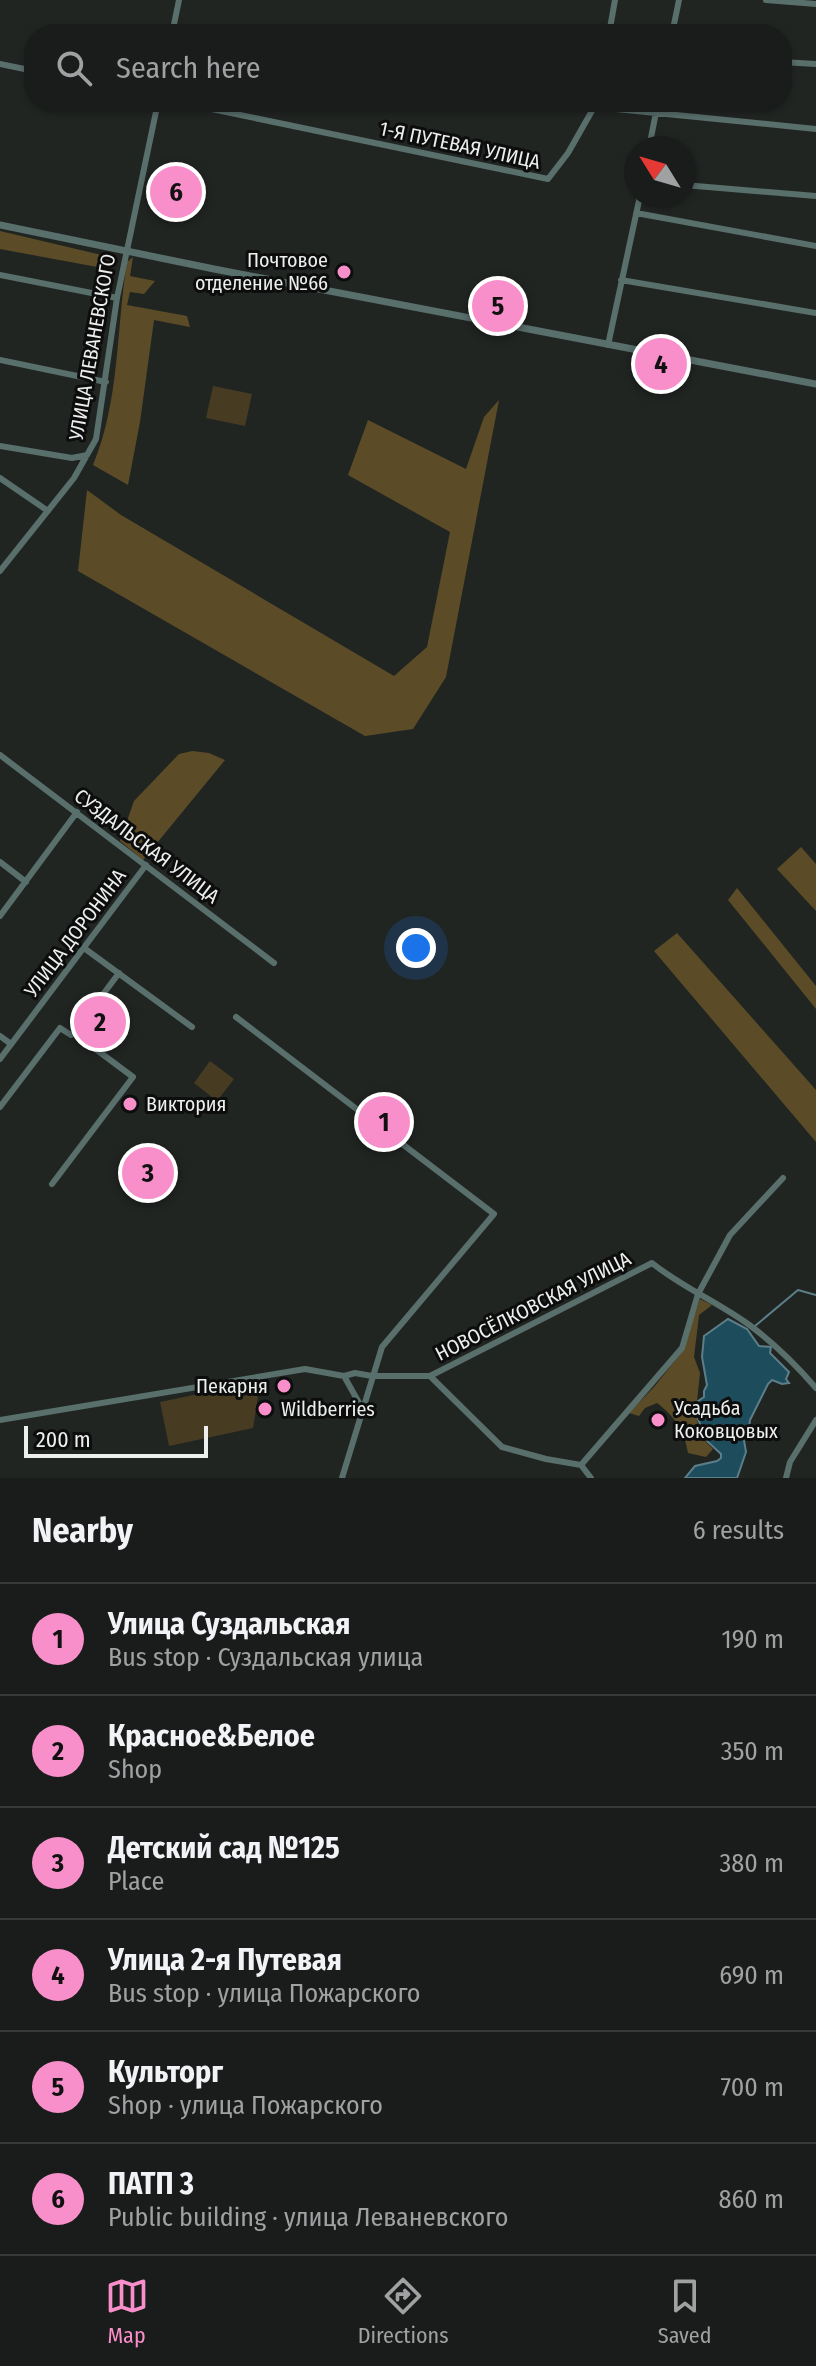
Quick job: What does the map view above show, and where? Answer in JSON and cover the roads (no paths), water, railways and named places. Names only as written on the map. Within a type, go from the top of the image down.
[{"type":"street","points":[[174,24],[179,0]]},
{"type":"street","points":[[611,24],[615,0]]},
{"type":"street","points":[[674,24],[679,0]]},
{"type":"street","points":[[766,0],[816,4]]},
{"type":"street","points":[[792,63],[816,64]]},
{"type":"street","points":[[0,64],[24,69]]},
{"type":"street","name":"УЛИЦА ЛЕВАНЕВСКОГО","points":[[0,571],[74,478],[96,439],[117,298],[156,112]]},
{"type":"street","name":"1-Я ПУТЕВАЯ УЛИЦА","points":[[226,112],[548,179],[591,112]]},
{"type":"street","points":[[637,112],[816,129]]},
{"type":"street","points":[[651,136],[656,112]]},
{"type":"street","points":[[696,186],[816,196]]},
{"type":"street","points":[[608,345],[637,208]]},
{"type":"street","points":[[636,213],[816,246]]},
{"type":"street","points":[[0,225],[816,384]]},
{"type":"street","points":[[0,275],[117,298]]},
{"type":"street","points":[[621,280],[816,313]]},
{"type":"street","points":[[0,360],[106,382]]},
{"type":"street","points":[[0,446],[72,458],[88,455]]},
{"type":"street","points":[[0,478],[48,511]]},
{"type":"street","name":"СУЗДАЛЬСКАЯ УЛИЦА","points":[[0,755],[274,963]]},
{"type":"street","points":[[0,916],[77,812]]},
{"type":"street","points":[[0,862],[26,882]]},
{"type":"street","name":"УЛИЦА ДОРОНИНА","points":[[0,1059],[146,865]]},
{"type":"street","points":[[84,948],[192,1027]]},
{"type":"street","points":[[74,1033],[119,973]]},
{"type":"street","points":[[236,1017],[494,1214],[382,1347],[342,1478]]},
{"type":"street","points":[[0,1107],[60,1028],[71,1035],[74,1033],[133,1077],[52,1184]]},
{"type":"street","points":[[0,1036],[11,1044]]},
{"type":"street","points":[[581,1465],[682,1348],[698,1294],[730,1235],[783,1178]]},
{"type":"street","name":"НОВОСЁЛКОВСКАЯ УЛИЦА","points":[[0,1420],[305,1369],[344,1376],[355,1373],[430,1376],[652,1263],[698,1294]]},
{"type":"street","points":[[698,1294],[754,1328],[791,1360],[816,1388]]},
{"type":"street","points":[[344,1376],[363,1410]]},
{"type":"street","points":[[430,1376],[502,1447],[581,1465],[591,1478]]},
{"type":"street","points":[[786,1478],[790,1462],[816,1420]]},
{"type":"water","points":[[728,1319],[747,1329],[759,1346],[771,1347],[770,1353],[789,1372],[786,1379],[789,1383],[772,1380],[768,1384],[750,1420],[748,1436],[744,1440],[746,1452],[737,1478],[685,1478],[695,1466],[721,1458],[721,1454],[707,1441],[698,1419],[703,1414],[697,1407],[707,1385],[702,1357],[704,1336]]},
{"type":"waterway","points":[[755,1326],[798,1290],[816,1295]]},
{"type":"place","name":"ПАТП 3","points":[[176,192]]},
{"type":"place","name":"Почтовое отделение №66","points":[[344,272]]},
{"type":"place","name":"Культорг","points":[[498,306]]},
{"type":"place","name":"Улица 2-я Путевая","points":[[661,364]]},
{"type":"place","name":"Красное&Белое","points":[[100,1022]]},
{"type":"place","name":"Виктория","points":[[130,1104]]},
{"type":"place","name":"Улица Суздальская","points":[[384,1122]]},
{"type":"place","name":"Детский сад №125","points":[[148,1173]]},
{"type":"place","name":"Пекарня","points":[[284,1386]]},
{"type":"place","name":"Wildberries","points":[[265,1409]]},
{"type":"place","name":"Усадьба Коковцовых","points":[[658,1420]]}]
